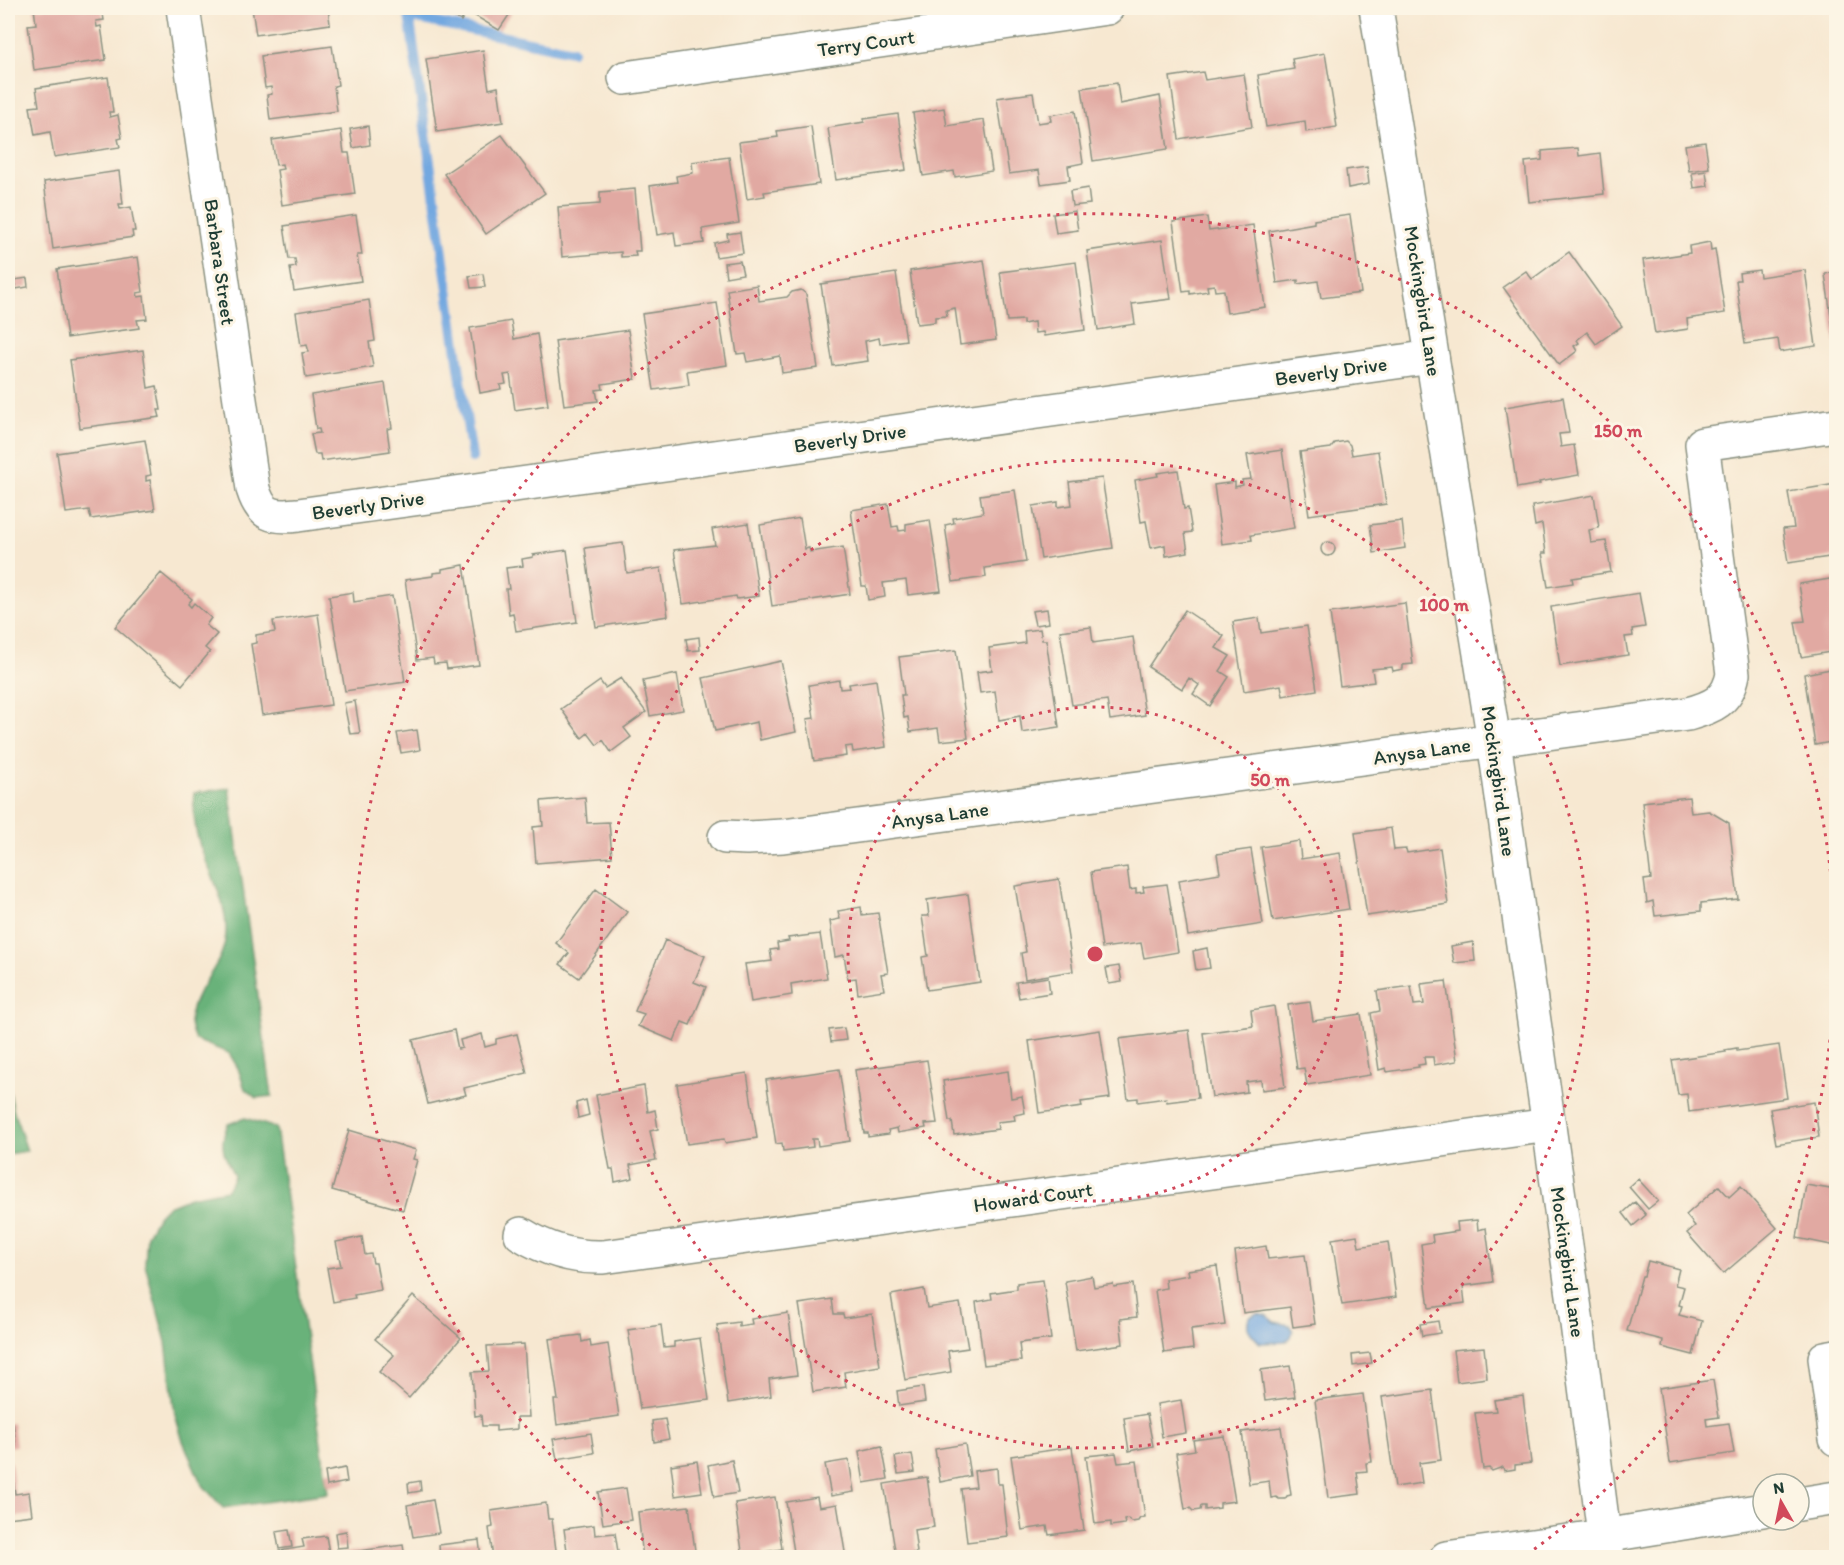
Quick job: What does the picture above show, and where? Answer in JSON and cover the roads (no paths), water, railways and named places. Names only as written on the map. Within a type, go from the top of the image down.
[{"type":"street","name":"Barbara Street","points":[[183,8],[254,489],[261,506],[267,513]]},
{"type":"street","name":"Terry Court","points":[[625,78],[1107,8]]},
{"type":"street","name":"Mockingbird Lane","points":[[1376,8],[1494,741],[1606,1547]]},
{"type":"street","name":"Beverly Drive","points":[[267,513],[277,516],[298,515],[1432,357]]},
{"type":"street","name":"Anysa Lane","points":[[725,837],[783,836],[1494,741],[1703,710],[1726,696],[1731,685],[1732,662],[1701,444],[1836,425]]},
{"type":"street","name":"Howard Court","points":[[521,1234],[537,1244],[560,1252],[603,1257],[1548,1125]]},
{"type":"street","points":[[1836,1356],[1825,1358],[1836,1439]]},
{"type":"street","points":[[1811,1502],[1836,1498]]},
{"type":"street","points":[[1446,1557],[1606,1547],[1751,1513]]},
{"type":"water","points":[[1257,1313],[1266,1315],[1274,1322],[1289,1325],[1293,1331],[1290,1339],[1285,1342],[1260,1343],[1248,1328],[1250,1317]]},
{"type":"waterway","points":[[408,8],[472,458]]},
{"type":"waterway","points":[[409,17],[572,51]]}]
